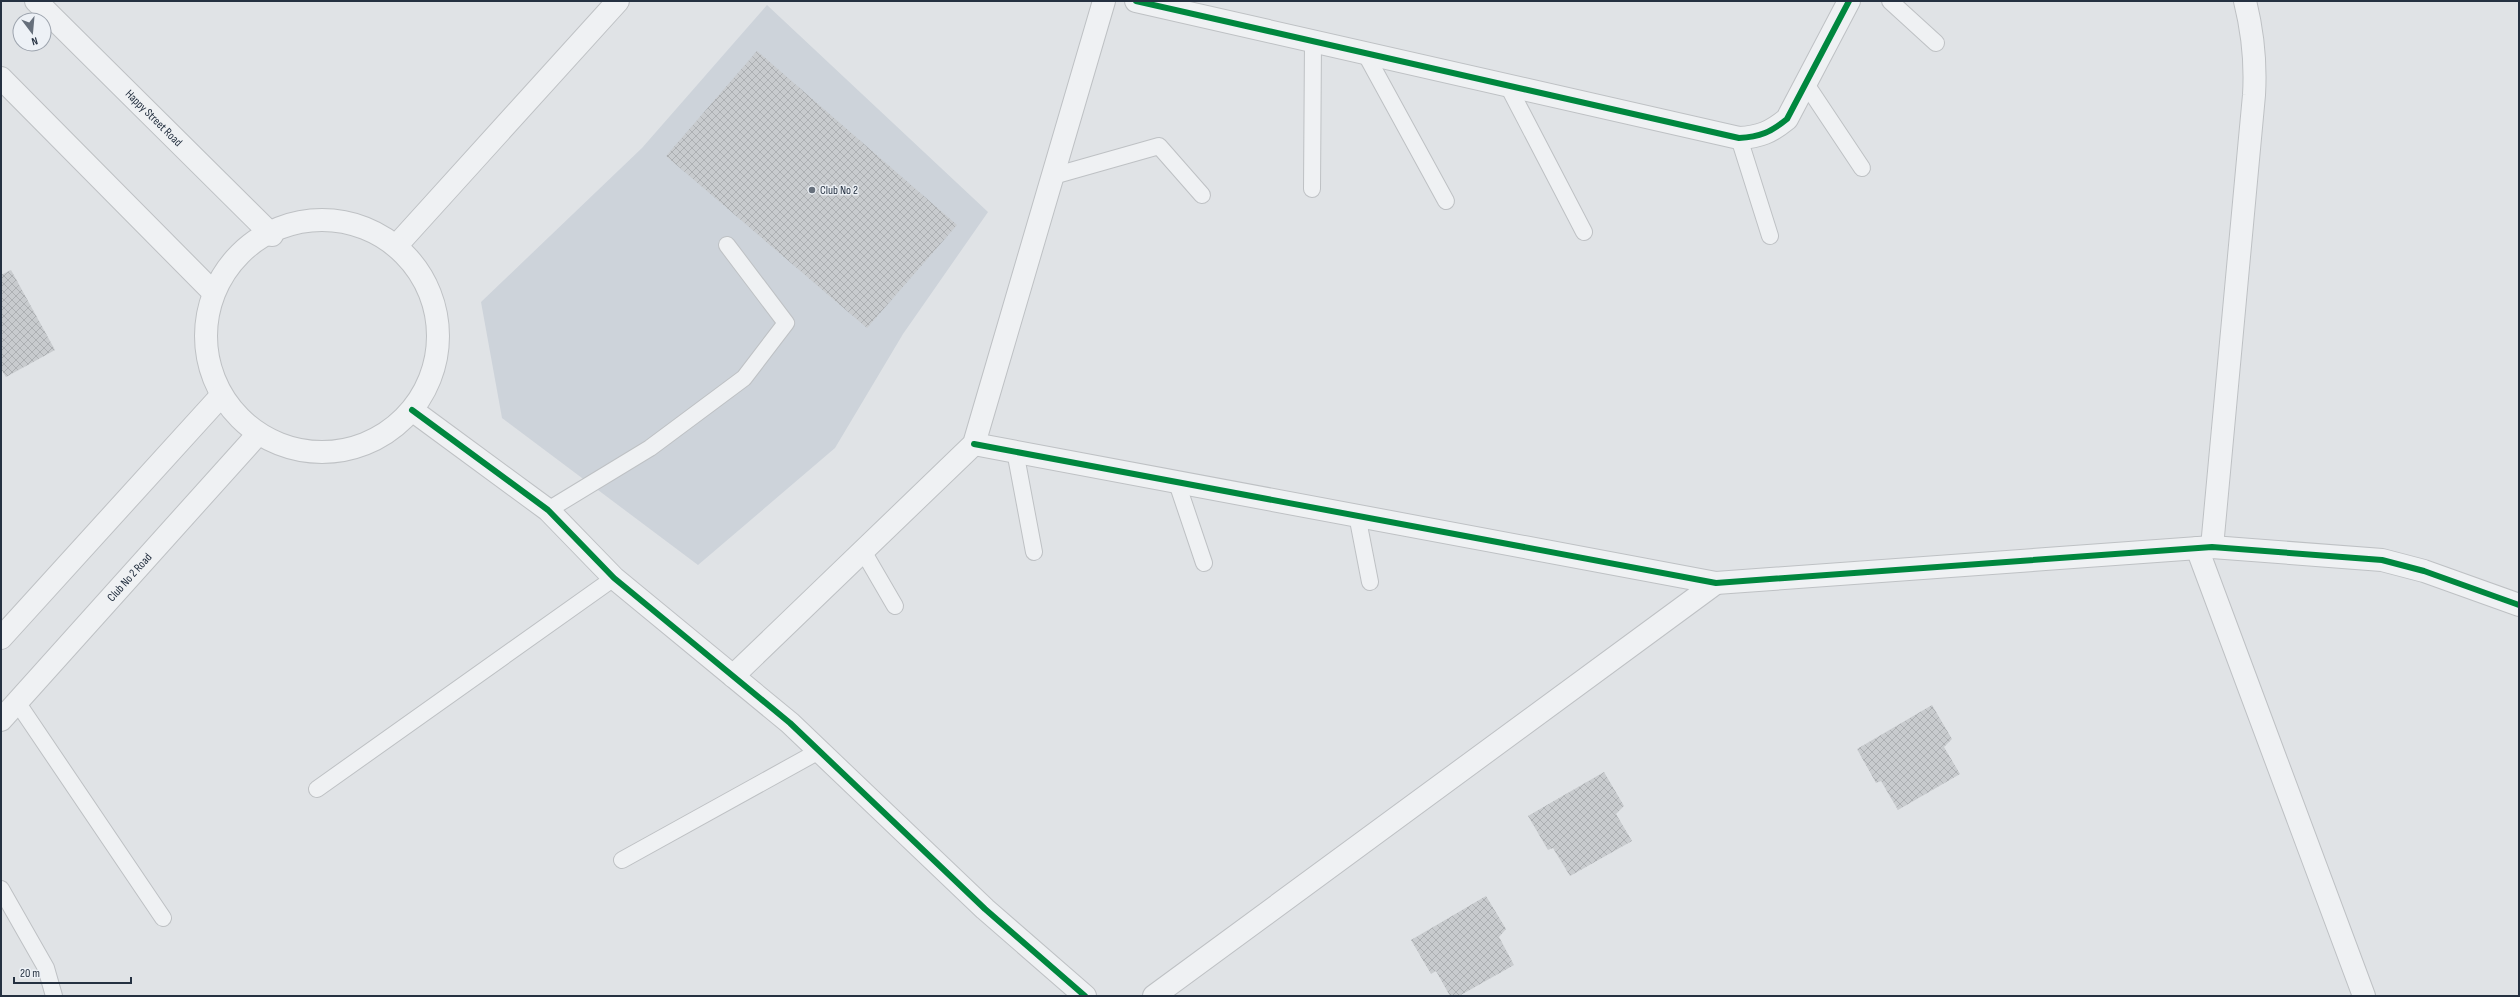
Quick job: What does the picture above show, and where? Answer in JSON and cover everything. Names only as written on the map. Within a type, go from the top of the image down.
[{"type":"street","name":"Happy Street Road","points":[[36,1],[272,235]]},
{"type":"street","points":[[397,245],[618,1]]},
{"type":"street","points":[[733,676],[974,444],[1104,1]]},
{"type":"street","points":[[1136,1],[1739,138],[1758,137],[1772,131],[1787,119],[1849,1]]},
{"type":"street","points":[[2245,1],[2253,33],[2256,64],[2254,95],[2205,548],[2364,996]]},
{"type":"street","points":[[1,78],[213,292]]},
{"type":"street","points":[[303,219],[343,220],[381,234],[397,245],[411,259],[431,291],[439,327],[436,363],[422,397],[398,425],[366,444],[330,452],[293,449],[258,434],[220,397],[209,370],[204,331],[213,292],[234,258],[272,235],[303,219]]},
{"type":"street","points":[[1,638],[220,397]]},
{"type":"street","points":[[412,410],[548,510],[614,578],[790,723],[986,909],[1085,996]]},
{"type":"street","name":"Club No 2 Road","points":[[1,720],[258,434]]},
{"type":"street","points":[[974,444],[1176,480],[1716,583],[2205,548],[2382,560],[2424,571],[2519,605]]},
{"type":"street","points":[[1154,996],[1716,583]]},
{"type":"lane","points":[[1890,1],[1936,43]]},
{"type":"lane","points":[[1312,189],[1313,41]]},
{"type":"lane","points":[[1365,53],[1446,201]]},
{"type":"lane","points":[[1806,84],[1862,168]]},
{"type":"lane","points":[[1508,86],[1584,232]]},
{"type":"lane","points":[[1739,138],[1770,236]]},
{"type":"lane","points":[[1053,176],[1160,146],[1202,195]]},
{"type":"lane","points":[[548,510],[650,448],[744,378],[786,323],[728,245]]},
{"type":"lane","points":[[1015,451],[1034,552]]},
{"type":"lane","points":[[1176,480],[1204,563]]},
{"type":"lane","points":[[1357,515],[1370,582]]},
{"type":"lane","points":[[863,551],[895,606]]},
{"type":"lane","points":[[317,789],[614,578]]},
{"type":"lane","points":[[17,702],[163,918]]},
{"type":"lane","points":[[622,860],[819,751]]},
{"type":"lane","points":[[1,889],[46,968],[54,996]]},
{"type":"shaded area","name":"Club No 2","points":[[767,5],[988,212],[903,334],[835,448],[698,565],[502,418],[481,302],[642,148]]},
{"type":"building","name":"Club No 2","points":[[757,51],[957,225],[867,328],[666,156]]},
{"type":"building","points":[[11,270],[55,350],[6,377],[1,369],[1,275]]},
{"type":"building","points":[[1932,705],[1952,739],[1944,747],[1960,774],[1898,810],[1881,781],[1876,783],[1857,749]]},
{"type":"building","points":[[1604,772],[1624,806],[1616,814],[1632,841],[1570,876],[1553,848],[1548,850],[1528,816]]},
{"type":"building","points":[[1486,896],[1506,929],[1499,937],[1514,965],[1459,996],[1450,996],[1436,971],[1431,974],[1411,940]]},
{"type":"cycle path","points":[[1136,1],[1739,138],[1765,133],[1787,119],[1849,1]]},
{"type":"cycle path","points":[[412,410],[548,510],[614,578],[790,723],[985,909],[1085,996]]},
{"type":"cycle path","points":[[974,444],[1716,583],[2212,547],[2382,560],[2424,571],[2519,605]]},
{"type":"place","name":"Club No 2","points":[[812,190]]}]
